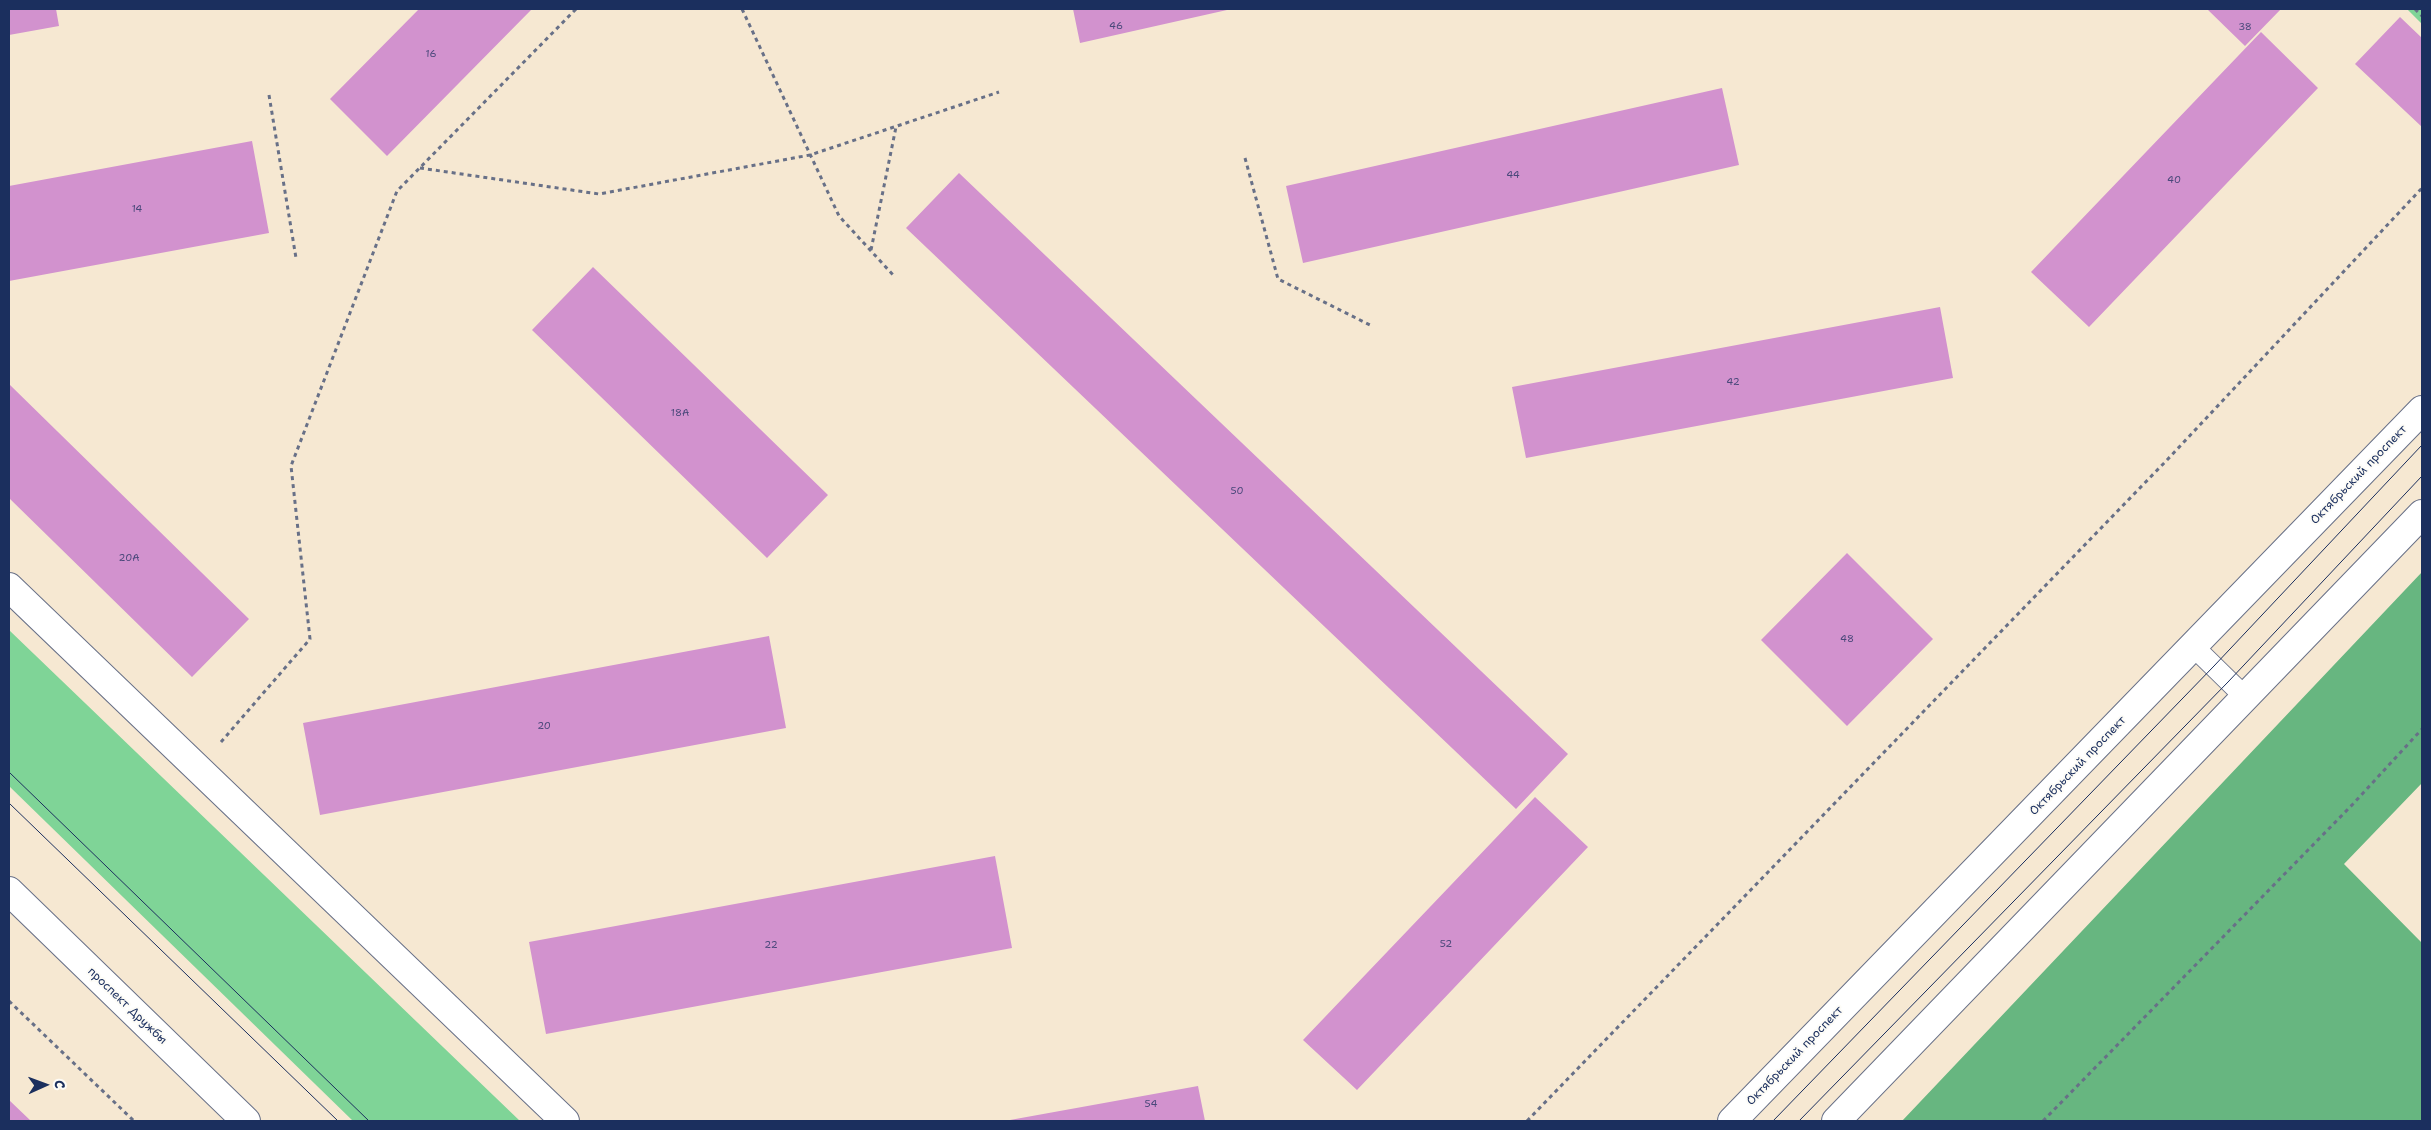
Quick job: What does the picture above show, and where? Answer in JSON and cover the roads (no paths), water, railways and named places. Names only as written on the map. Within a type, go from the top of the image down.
[{"type":"main road","name":"Октябрьский проспект","points":[[1732,1121],[2422,410]]},
{"type":"main road","points":[[1836,1121],[2422,514]]},
{"type":"main road","points":[[9,588],[565,1121]]},
{"type":"main road","name":"проспект Дружбы","points":[[9,891],[246,1121]]},
{"type":"lane","points":[[2194,647],[2245,697]]},
{"type":"tram line","points":[[1773,1121],[2214,666],[2422,445]]},
{"type":"tram line","points":[[1799,1121],[2228,682],[2422,476]]},
{"type":"tram line","points":[[9,772],[369,1121]]},
{"type":"tram line","points":[[9,803],[338,1121]]}]
